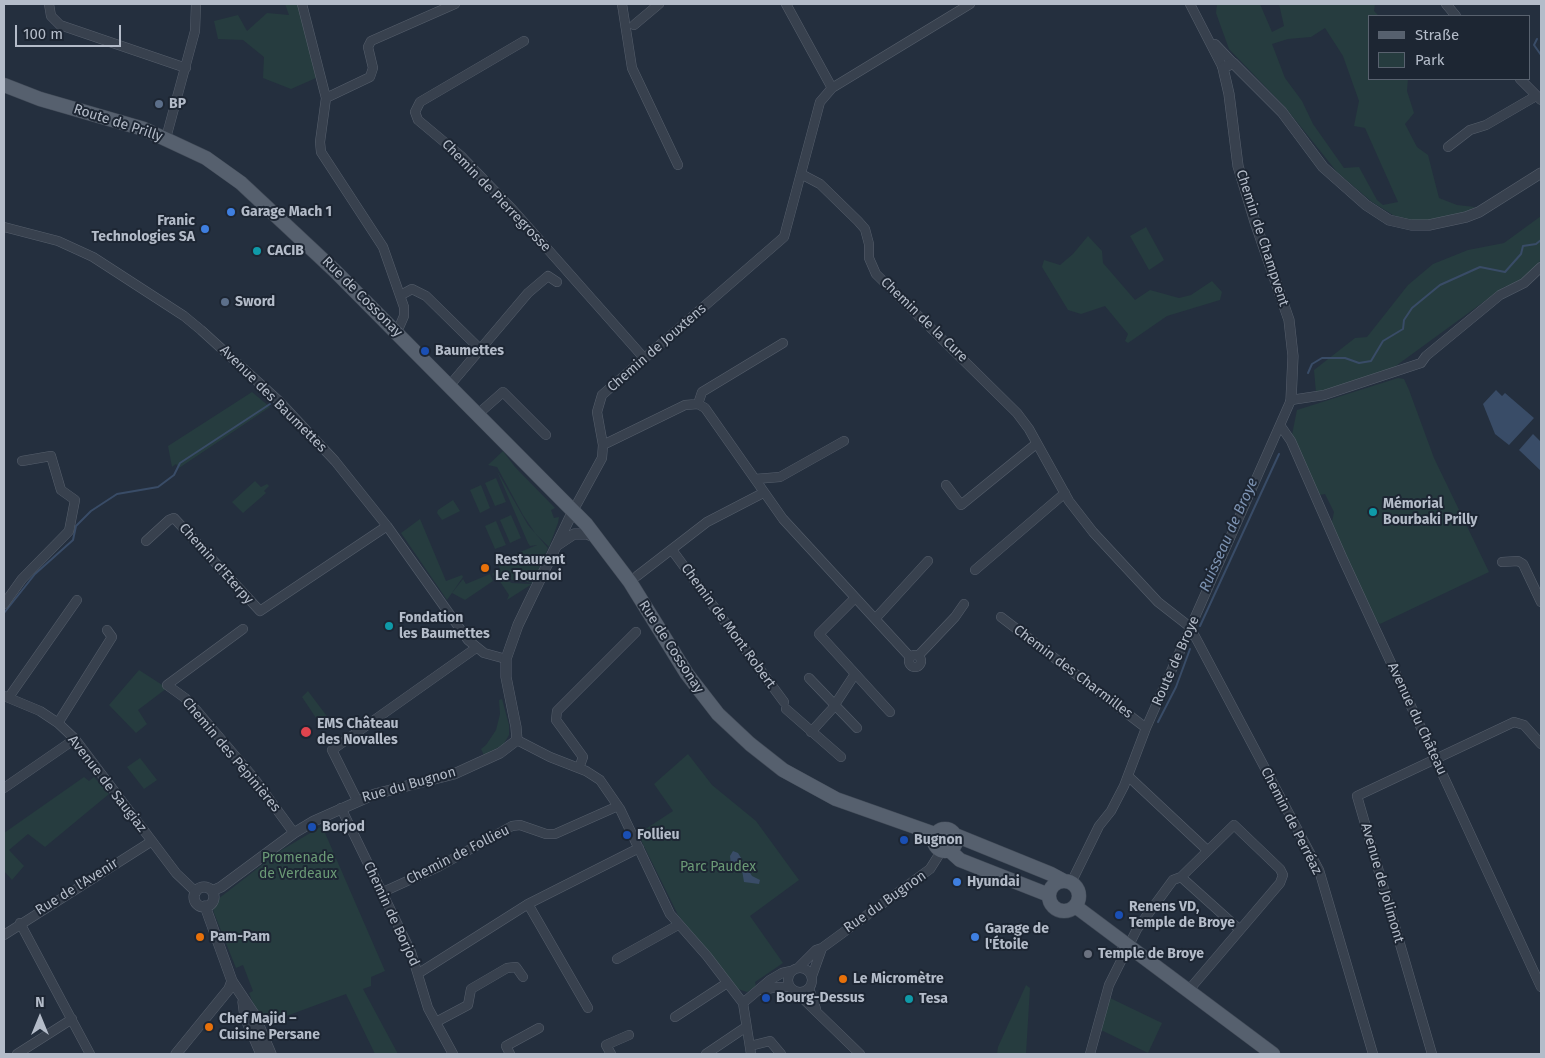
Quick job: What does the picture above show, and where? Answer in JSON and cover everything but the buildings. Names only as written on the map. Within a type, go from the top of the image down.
[{"type":"main road","name":"Route de Prilly","points":[[4,85],[40,99],[144,129],[206,158],[227,172]]},
{"type":"main road","name":"Rue de Cossonay","points":[[227,172],[255,194],[397,332],[573,511],[598,539],[630,582],[687,674],[718,714],[750,744],[783,770],[836,798],[935,834],[945,828],[951,830],[955,835],[1067,882]]},
{"type":"main road","points":[[935,834],[934,841],[936,847],[945,850],[960,860],[1049,895]]},
{"type":"main road","points":[[945,850],[956,844],[955,835]]},
{"type":"main road","points":[[1067,882],[1078,890],[1079,898],[1075,906],[1068,910],[1060,911],[1052,906],[1049,895],[1052,887],[1067,882]]},
{"type":"main road","points":[[1075,906],[1273,1054]]},
{"type":"street","points":[[49,4],[51,16],[60,25],[186,68]]},
{"type":"street","points":[[166,138],[195,31],[196,4]]},
{"type":"street","points":[[302,4],[326,98],[320,142],[321,152],[383,247],[401,295],[404,316],[397,332]]},
{"type":"street","points":[[326,98],[370,77],[373,68],[368,47],[371,41],[455,4]]},
{"type":"street","points":[[622,4],[632,68],[678,166]]},
{"type":"street","points":[[634,25],[659,4]]},
{"type":"street","points":[[786,4],[832,88],[970,4]]},
{"type":"street","points":[[1190,4],[1210,39],[1228,65],[1282,112],[1323,167],[1366,205],[1389,220],[1411,225],[1429,225],[1466,217],[1479,212],[1541,173]]},
{"type":"street","points":[[1446,4],[1455,15]]},
{"type":"street","name":"Chemin de Pierregrosse","points":[[524,41],[420,102],[415,112],[418,120],[461,156],[513,210],[644,358]]},
{"type":"street","name":"Chemin de Champvent","points":[[1228,65],[1230,101],[1238,166],[1251,212],[1289,320]]},
{"type":"street","points":[[1448,147],[1470,130],[1486,125],[1539,98],[1521,80]]},
{"type":"street","name":"Chemin de Jouxtens","points":[[517,740],[506,677],[506,659],[518,625],[573,511],[599,465],[603,445],[598,424],[598,403],[602,395],[784,237],[820,102],[832,88]]},
{"type":"street","name":"Chemin de la Cure","points":[[801,174],[820,184],[865,229],[869,244],[869,258],[876,274],[1017,413],[1065,493],[1093,532],[1158,602],[1190,628]]},
{"type":"street","name":"Avenue des Baumettes","points":[[4,227],[58,241],[93,257],[184,316],[297,419],[335,461],[387,526],[462,633],[476,648],[484,653],[506,659]]},
{"type":"street","points":[[1291,400],[1324,395],[1421,363],[1426,356],[1499,296],[1524,283],[1541,267]]},
{"type":"street","points":[[450,385],[538,284],[548,276],[557,282]]},
{"type":"street","points":[[401,295],[412,290],[419,291],[481,350]]},
{"type":"street","name":"Route de Broye","points":[[1067,882],[1077,868],[1099,826],[1111,811],[1128,776],[1146,728],[1291,400],[1293,356],[1289,320]]},
{"type":"street","points":[[698,404],[702,392],[783,343]]},
{"type":"street","points":[[478,414],[503,392],[546,435]]},
{"type":"street","points":[[603,445],[617,440],[675,409],[685,405],[698,404],[710,412],[763,493],[783,519],[850,590],[855,598],[914,657],[955,617],[964,604]]},
{"type":"street","name":"Avenue du Château","points":[[1280,425],[1292,441],[1294,450],[1541,987]]},
{"type":"street","points":[[1274,440],[1281,440],[1294,450]]},
{"type":"street","points":[[755,479],[780,477],[844,441]]},
{"type":"street","points":[[946,485],[961,504],[1036,444]]},
{"type":"street","points":[[4,604],[22,580],[69,531],[75,500],[61,490],[51,456],[22,461]]},
{"type":"street","name":"Chemin de Mont Robert","points":[[637,576],[707,522],[763,493]]},
{"type":"street","points":[[975,570],[1065,493]]},
{"type":"street","name":"Chemin d'Eterpy","points":[[146,541],[169,520],[174,518],[260,611],[387,526]]},
{"type":"street","points":[[556,546],[574,534],[586,534],[598,539]]},
{"type":"street","name":"Chemin de Mont Robert","points":[[672,550],[785,705],[811,732],[841,758]]},
{"type":"street","points":[[875,619],[928,561]]},
{"type":"street","points":[[1502,562],[1518,561],[1523,564],[1541,602]]},
{"type":"street","points":[[855,598],[819,634],[890,712]]},
{"type":"street","points":[[6,697],[77,600]]},
{"type":"street","name":"Chemin des Charmilles","points":[[1001,617],[1146,728]]},
{"type":"street","name":"Chemin de Perréaz","points":[[1190,628],[1319,870],[1373,1054]]},
{"type":"street","name":"Chemin des Pépinières","points":[[243,629],[167,685],[185,698],[197,711],[253,777],[294,833]]},
{"type":"street","points":[[58,724],[112,637],[107,630]]},
{"type":"street","points":[[579,768],[583,757],[556,720],[557,711],[636,632]]},
{"type":"street","points":[[357,800],[332,750],[476,648]]},
{"type":"street","points":[[811,732],[835,703],[855,674]]},
{"type":"street","points":[[809,678],[857,728]]},
{"type":"street","name":"Avenue de Saugiaz","points":[[6,697],[32,707],[58,724],[74,739],[176,873],[196,892]]},
{"type":"street","name":"Avenue de Jolimont","points":[[1432,1054],[1357,796],[1514,722],[1524,725],[1541,744]]},
{"type":"street","points":[[4,788],[74,739]]},
{"type":"street","points":[[517,740],[550,757],[579,768],[600,780],[618,806],[670,914],[678,926],[707,956],[743,1003],[750,1050],[770,1041],[780,1054]]},
{"type":"street","name":"Rue du Bugnon","points":[[212,891],[221,887],[294,833],[357,800],[453,774],[500,753],[517,740]]},
{"type":"street","points":[[1128,776],[1207,850]]},
{"type":"street","name":"Chemin de Follieu","points":[[383,892],[438,866],[512,826],[520,825],[546,834],[555,834],[618,806]]},
{"type":"street","name":"Chemin de Borjod","points":[[341,808],[383,892],[419,973],[428,1008],[453,1054]]},
{"type":"street","points":[[1090,1054],[1109,985],[1154,904],[1173,880],[1181,877],[1234,824],[1280,869],[1282,875],[1280,883],[1188,991]]},
{"type":"street","name":"Rue de l'Avenir","points":[[4,935],[20,923],[152,841]]},
{"type":"street","points":[[419,973],[528,904],[639,848]]},
{"type":"street","name":"Rue du Bugnon","points":[[743,1003],[761,990],[770,980],[782,973],[795,969],[816,950],[822,948],[930,869],[945,850]]},
{"type":"street","points":[[1181,877],[1240,930]]},
{"type":"street","points":[[204,887],[212,891],[214,896],[212,902],[205,906],[199,905],[195,900],[196,892],[204,887]]},
{"type":"street","points":[[528,904],[588,1008]]},
{"type":"street","points":[[205,906],[232,981],[254,1014],[260,1054]]},
{"type":"street","points":[[20,923],[90,1054]]},
{"type":"street","points":[[617,959],[678,926]]},
{"type":"street","points":[[816,1009],[809,988],[822,948]]},
{"type":"street","points":[[1121,961],[1129,948]]},
{"type":"street","points":[[436,1022],[468,1005],[471,989],[507,968],[516,967],[523,977]]},
{"type":"street","points":[[812,976],[809,971],[795,969],[787,982],[860,1054]]},
{"type":"street","points":[[176,1054],[229,989],[232,981]]},
{"type":"street","points":[[675,1017],[727,983]]},
{"type":"street","name":"Rue du Bugnon","points":[[761,990],[777,986],[803,992],[809,988]]},
{"type":"street","points":[[17,1054],[72,1019]]},
{"type":"street","points":[[706,1054],[746,1027]]},
{"type":"street","points":[[510,1054],[506,1046],[539,1028]]},
{"type":"street","points":[[256,1032],[271,1054]]},
{"type":"street","points":[[611,1054],[606,1045],[629,1035]]},
{"type":"green space","points":[[285,4],[302,4],[316,78],[291,89],[263,78],[264,57],[243,40],[218,39],[214,21],[238,15],[247,31],[267,13],[289,15]]},
{"type":"green space","points":[[1217,4],[1260,4],[1272,32],[1284,26],[1279,4],[1375,4],[1374,11],[1378,15],[1368,15],[1368,80],[1408,80],[1407,91],[1414,113],[1405,124],[1417,147],[1428,155],[1439,198],[1457,205],[1475,207],[1456,218],[1412,222],[1393,215],[1372,202],[1337,172],[1285,107],[1229,49],[1216,13]],"holes":[[[1325,28],[1343,56],[1359,101],[1354,126],[1365,128],[1398,202],[1383,205],[1377,200],[1359,167],[1344,168],[1313,124],[1302,101],[1285,78],[1272,44],[1288,39],[1311,37]]]},
{"type":"green space","points":[[1541,216],[1541,260],[1524,280],[1504,287],[1393,368],[1316,393],[1314,370],[1355,338],[1367,337],[1408,285],[1433,264],[1468,250],[1504,243]]},
{"type":"green space","points":[[1146,227],[1164,260],[1149,270],[1130,236]]},
{"type":"green space","points":[[1088,236],[1102,251],[1103,263],[1135,300],[1150,290],[1179,298],[1191,295],[1212,281],[1222,292],[1220,300],[1167,316],[1128,343],[1125,341],[1128,334],[1105,306],[1081,314],[1068,310],[1042,267],[1044,260],[1060,265],[1073,254]]},
{"type":"green space","points":[[1398,378],[1404,379],[1434,458],[1489,572],[1380,624],[1375,619],[1335,532],[1332,522],[1334,512],[1325,494],[1319,495],[1292,435],[1297,410]]},
{"type":"green space","points":[[252,392],[270,407],[179,468],[176,464],[172,467],[168,446]]},
{"type":"green space","points":[[503,451],[515,467],[555,508],[551,510],[554,518],[559,517],[549,547],[535,533],[523,515],[497,467],[488,465]]},
{"type":"green space","points":[[497,471],[528,525],[548,548],[533,583],[512,580],[502,576],[496,579],[492,574],[500,568],[496,562],[537,545],[530,546],[528,543]]},
{"type":"green space","points":[[496,478],[506,502],[495,506],[485,483]]},
{"type":"green space","points":[[255,481],[261,487],[267,484],[269,486],[264,491],[266,493],[243,513],[232,502]]},
{"type":"green space","points":[[481,485],[490,508],[480,513],[470,490]]},
{"type":"green space","points":[[453,500],[460,511],[442,520],[437,513],[438,510]]},
{"type":"green space","points":[[511,515],[521,538],[510,543],[500,520]]},
{"type":"green space","points":[[420,519],[446,581],[462,575],[463,577],[447,600],[401,533]]},
{"type":"green space","points":[[496,521],[506,545],[495,549],[485,526]]},
{"type":"green space","points":[[490,574],[493,581],[465,600],[452,593],[463,579],[466,584]]},
{"type":"green space","points":[[502,578],[512,583],[532,584],[507,600],[509,595],[499,580]]},
{"type":"green space","points":[[139,670],[167,688],[138,710],[147,724],[136,733],[109,705]]},
{"type":"green space","points":[[308,691],[330,721],[322,727],[302,697]]},
{"type":"green space","points":[[502,699],[509,725],[509,735],[503,745],[484,755],[481,749],[496,730],[500,714],[499,700]]},
{"type":"green space","name":"Parc Paudex","points":[[688,754],[712,785],[756,821],[799,880],[750,916],[783,963],[755,982],[756,987],[747,992],[738,989],[678,915],[638,834],[673,811],[654,784]]},
{"type":"green space","points":[[140,758],[157,780],[144,789],[127,767]]},
{"type":"green space","points":[[84,777],[89,781],[94,777],[109,794],[45,847],[28,834],[9,850],[24,866],[12,880],[4,871],[4,833]]},
{"type":"green space","name":"Promenade de Verdeaux","points":[[322,826],[385,971],[371,977],[371,986],[363,989],[398,1054],[375,1054],[346,994],[262,1025],[249,993],[253,991],[243,965],[236,968],[214,913],[213,908],[218,899],[280,851]]},
{"type":"green space","points":[[1026,985],[1030,988],[1026,1054],[997,1054],[998,1047]]},
{"type":"green space","points":[[1110,998],[1162,1023],[1148,1053],[1101,1030]]},
{"type":"water","points":[[1496,390],[1502,396],[1505,393],[1534,418],[1509,445],[1495,434],[1483,404]]},
{"type":"water","points":[[1533,434],[1541,442],[1541,471],[1519,450]]},
{"type":"water","points":[[733,851],[738,853],[752,876],[760,880],[759,884],[744,882],[742,870],[731,865],[730,856]]},
{"type":"waterway","points":[[1537,39],[1534,45],[1541,55]]},
{"type":"waterway","name":"Ruisseau de Broye","points":[[1308,373],[1312,364],[1322,358],[1345,358],[1359,363],[1371,361],[1383,341],[1403,329],[1404,320],[1412,308],[1440,285],[1480,267],[1505,272],[1521,254],[1523,246],[1536,244],[1541,240]]},
{"type":"waterway","points":[[4,613],[35,574],[73,540],[76,526],[91,511],[117,494],[158,487],[174,475],[180,463],[270,404]]},
{"type":"waterway","name":"Ruisseau de Broye","points":[[1200,626],[1279,454]]},
{"type":"waterway","name":"Ruisseau de Broye","points":[[1158,722],[1176,687],[1190,649]]},
{"type":"place","name":"BP","points":[[159,104]]},
{"type":"place","name":"Garage Mach 1","points":[[231,212]]},
{"type":"place","name":"Franic Technologies SA","points":[[205,229]]},
{"type":"place","name":"CACIB","points":[[257,251]]},
{"type":"place","name":"Sword","points":[[225,302]]},
{"type":"place","name":"Baumettes","points":[[425,351]]},
{"type":"place","name":"Mémorial Bourbaki Prilly","points":[[1373,512]]},
{"type":"place","name":"Restaurent Le Tournoi","points":[[485,568]]},
{"type":"place","name":"Fondation les Baumettes","points":[[389,626]]},
{"type":"place","name":"EMS Château des Novalles","points":[[306,732]]},
{"type":"place","name":"Borjod","points":[[312,827]]},
{"type":"place","name":"Follieu","points":[[627,835]]},
{"type":"place","name":"Bugnon","points":[[904,840]]},
{"type":"place","name":"Hyundai","points":[[957,882]]},
{"type":"place","name":"Renens VD, Temple de Broye","points":[[1119,915]]},
{"type":"place","name":"Pam-Pam","points":[[200,937]]},
{"type":"place","name":"Garage de l'Étoile","points":[[975,937]]},
{"type":"place","name":"Temple de Broye","points":[[1088,954]]},
{"type":"place","name":"Le Micromètre","points":[[843,979]]},
{"type":"place","name":"Bourg-Dessus","points":[[766,998]]},
{"type":"place","name":"Tesa","points":[[909,999]]},
{"type":"place","name":"Chef Majid – Cuisine Persane","points":[[209,1027]]}]
